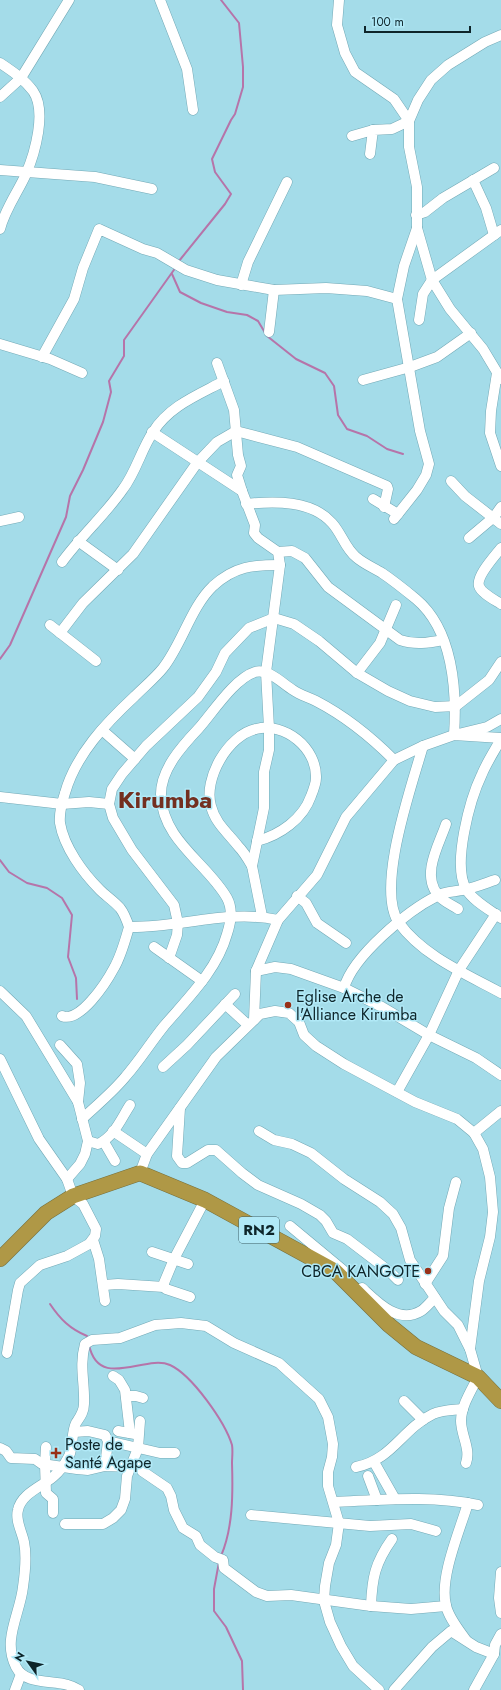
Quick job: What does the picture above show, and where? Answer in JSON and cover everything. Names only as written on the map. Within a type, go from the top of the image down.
[{"type":"highway","points":[[0,1259],[46,1213],[73,1196],[140,1173]]},
{"type":"highway","name":"RN2","points":[[140,1173],[205,1200],[335,1271],[389,1325],[416,1347],[478,1377],[499,1394]]},
{"type":"street","points":[[0,97],[21,78],[69,0]]},
{"type":"street","points":[[160,0],[187,69],[193,110]]},
{"type":"street","points":[[338,0],[337,25],[345,53],[355,72],[394,99],[409,121]]},
{"type":"street","points":[[501,35],[485,42],[448,65],[431,80],[418,100],[409,121],[410,147],[417,187],[417,228],[432,280],[450,309],[471,333],[499,376],[491,411],[490,433],[501,466]]},
{"type":"street","points":[[0,63],[21,78],[34,92],[40,108],[38,132],[26,173],[2,220],[0,229]]},
{"type":"street","points":[[352,136],[373,130],[392,128],[409,121]]},
{"type":"street","points":[[370,154],[373,130]]},
{"type":"street","points":[[416,215],[425,212],[443,198],[494,168]]},
{"type":"street","points":[[0,170],[96,177],[152,189]]},
{"type":"street","points":[[419,320],[423,294],[432,280],[498,232],[473,180]]},
{"type":"street","points":[[241,286],[248,262],[287,182]]},
{"type":"street","points":[[373,499],[396,516],[426,475],[429,464],[420,431],[397,299],[404,266],[417,228]]},
{"type":"street","points":[[42,357],[74,300],[83,268],[99,229],[143,249],[157,253],[181,267],[217,280],[241,286],[274,290],[326,288],[367,290],[397,299]]},
{"type":"street","points":[[269,332],[274,290]]},
{"type":"street","points":[[363,380],[410,367],[437,357],[471,333]]},
{"type":"street","points":[[0,344],[42,357],[82,373]]},
{"type":"street","points":[[217,363],[234,410],[238,455],[241,466],[238,475],[246,504],[255,525],[254,533],[258,538],[278,552],[292,551],[306,558],[328,587],[400,640],[410,643],[443,640]]},
{"type":"street","points":[[62,562],[78,541],[115,501],[129,482],[152,432],[165,417],[175,408],[224,381]]},
{"type":"street","points":[[60,633],[83,603],[118,570],[137,548],[198,463],[217,442],[236,431],[297,447],[387,486],[388,489],[384,507]]},
{"type":"street","points":[[152,432],[242,491]]},
{"type":"street","points":[[451,481],[465,496],[497,520]]},
{"type":"street","points":[[246,504],[287,503],[298,505],[325,517],[341,534],[345,544],[357,558],[383,574],[424,606],[430,614],[443,640],[454,679],[456,706],[454,734]]},
{"type":"street","points":[[469,538],[497,520],[501,507]]},
{"type":"street","points":[[0,521],[19,517]]},
{"type":"street","points":[[78,541],[118,570]]},
{"type":"street","points":[[501,548],[479,579],[479,586],[481,590],[501,604]]},
{"type":"street","points":[[262,916],[252,866],[264,808],[264,772],[269,750],[266,672],[280,565],[278,552]]},
{"type":"street","points":[[62,1016],[72,1017],[79,1013],[105,982],[114,968],[129,927],[121,909],[100,890],[82,868],[66,841],[60,822],[62,804],[70,776],[86,749],[113,716],[163,669],[179,644],[190,619],[213,586],[234,571],[253,565],[280,565]]},
{"type":"street","points":[[358,673],[380,643],[396,605]]},
{"type":"street","points":[[169,958],[177,935],[178,922],[174,905],[132,850],[113,818],[109,804],[112,789],[135,759],[198,697],[216,672],[225,653],[249,628],[274,618],[294,624],[319,641],[358,673],[388,691],[410,701],[436,707],[456,706],[489,680],[501,662]]},
{"type":"street","points":[[50,624],[96,661]]},
{"type":"street","points":[[82,1119],[126,1077],[153,1039],[202,982],[218,958],[227,934],[231,916],[227,899],[215,882],[194,860],[164,816],[161,796],[163,780],[170,764],[190,737],[234,686],[248,674],[257,671],[266,672],[295,691],[316,701],[351,723],[379,745],[394,760]]},
{"type":"street","points":[[251,1022],[256,971],[278,920],[297,896],[317,875],[346,817],[394,760],[423,746],[454,734],[487,727],[501,719]]},
{"type":"street","points":[[252,866],[238,846],[220,827],[210,806],[210,781],[217,764],[226,750],[240,738],[255,729],[269,728],[288,733],[303,744],[314,762],[316,779],[311,797],[300,815],[282,831],[270,838],[257,841]]},
{"type":"street","points":[[102,730],[135,759]]},
{"type":"street","points":[[397,1092],[430,1035],[459,970],[498,916],[478,902],[466,890],[461,873],[460,850],[481,774],[501,739],[454,734]]},
{"type":"street","points":[[423,746],[396,841],[392,868],[393,902],[398,921],[408,934],[429,952],[501,992]]},
{"type":"street","points":[[0,797],[62,804],[89,802],[109,804]]},
{"type":"street","points":[[446,824],[431,866],[433,884],[438,895],[458,909]]},
{"type":"street","points":[[344,988],[352,970],[374,944],[398,921],[438,895],[466,890],[496,880]]},
{"type":"street","points":[[297,896],[306,903],[317,923],[346,943]]},
{"type":"street","points":[[129,927],[146,927],[231,916],[262,916],[278,920]]},
{"type":"street","points":[[154,947],[202,982]]},
{"type":"street","points":[[256,971],[275,967],[291,969],[344,988],[382,1006],[430,1035],[476,1058],[501,1076]]},
{"type":"street","points":[[0,992],[26,1016],[78,1102],[88,1141],[85,1154],[80,1164],[67,1179]]},
{"type":"street","points":[[163,1067],[187,1045],[235,994]]},
{"type":"street","points":[[224,1004],[251,1022]]},
{"type":"street","points":[[140,1173],[147,1154],[216,1057],[260,1014],[275,1011],[289,1013],[299,1022],[304,1035],[316,1046],[344,1064],[415,1102],[457,1118],[474,1133],[483,1149],[490,1177],[493,1212],[490,1237],[479,1281],[470,1349]]},
{"type":"street","points":[[60,1045],[77,1064],[80,1083],[78,1102]]},
{"type":"street","points":[[0,1059],[32,1126],[67,1179],[73,1196],[83,1204],[96,1229],[93,1240],[99,1259],[105,1301]]},
{"type":"street","points":[[88,1141],[98,1144],[104,1142],[113,1132],[130,1105]]},
{"type":"street","points":[[180,1108],[177,1156],[182,1163],[188,1163],[208,1150],[216,1150],[258,1185],[301,1204],[320,1215],[326,1221],[333,1233],[347,1239],[389,1271],[398,1280]]},
{"type":"street","points":[[474,1133],[501,1111]]},
{"type":"street","points":[[259,1131],[274,1140],[292,1144],[311,1153],[344,1179],[380,1202],[394,1214],[401,1228],[410,1260],[444,1312],[458,1326],[470,1349],[478,1377],[463,1409],[461,1419],[468,1457],[466,1464]]},
{"type":"street","points":[[113,1132],[147,1154]]},
{"type":"street","points":[[104,1142],[115,1162]]},
{"type":"street","points":[[425,1284],[443,1256],[448,1213],[456,1182]]},
{"type":"street","points":[[164,1287],[174,1259],[205,1200]]},
{"type":"street","points":[[290,1226],[391,1312],[414,1314],[422,1311],[435,1298]]},
{"type":"street","points":[[7,1353],[20,1283],[40,1265],[67,1256],[93,1240]]},
{"type":"street","points":[[152,1252],[188,1264]]},
{"type":"street","points":[[104,1286],[118,1284],[164,1287],[190,1297]]},
{"type":"street","points":[[79,1690],[69,1685],[44,1682],[21,1674],[16,1667],[11,1650],[10,1639],[23,1588],[26,1558],[17,1510],[20,1503],[26,1497],[62,1468],[69,1456],[73,1444],[74,1432],[84,1405],[82,1366],[88,1342],[120,1338],[155,1325],[181,1323],[206,1326],[234,1343],[279,1364],[318,1399],[328,1417],[333,1444],[328,1472],[328,1486],[334,1502],[338,1523],[336,1545],[325,1586],[324,1601],[330,1622],[341,1646],[353,1666],[379,1690]]},
{"type":"street","points":[[65,1524],[103,1524],[113,1518],[121,1510],[125,1499],[126,1481],[138,1448],[125,1390],[119,1380],[113,1376]]},
{"type":"street","points":[[126,1396],[143,1398]]},
{"type":"street","points":[[404,1401],[423,1420]]},
{"type":"street","points":[[356,1467],[374,1462],[391,1450],[398,1440],[423,1420],[434,1414],[463,1409]]},
{"type":"street","points":[[135,1434],[140,1421]]},
{"type":"street","points":[[118,1431],[135,1434]]},
{"type":"street","points":[[74,1432],[99,1432],[105,1434],[108,1441],[105,1466]]},
{"type":"street","points":[[108,1441],[160,1453],[175,1453]]},
{"type":"street","points":[[46,1447],[46,1493],[54,1501],[53,1512]]},
{"type":"street","points":[[0,1448],[6,1451],[11,1458],[35,1459],[45,1464],[62,1468],[88,1470],[105,1466],[139,1466],[142,1471],[167,1488],[171,1496],[174,1510],[183,1528],[196,1536],[200,1545],[219,1559],[224,1568],[256,1592],[267,1596],[291,1595],[324,1601],[411,1609],[446,1606]]},
{"type":"street","points":[[374,1462],[395,1499]]},
{"type":"street","points":[[368,1476],[377,1500]]},
{"type":"street","points":[[334,1502],[395,1499],[468,1503],[478,1505]]},
{"type":"street","points":[[466,1640],[446,1606],[444,1586],[468,1503]]},
{"type":"street","points":[[251,1515],[370,1526],[411,1524],[436,1531]]},
{"type":"street","points":[[371,1606],[372,1581],[377,1564],[392,1539]]},
{"type":"street","points":[[501,1572],[499,1598],[501,1613]]},
{"type":"street","points":[[394,1690],[432,1647],[451,1631],[476,1647],[494,1654]]},
{"type":"street","points":[[474,1690],[494,1654],[495,1645],[501,1634]]},
{"type":"street","points":[[15,1690],[21,1674]]},
{"type":"waterway","points":[[179,261],[225,204],[231,194],[215,172],[212,159],[235,114],[243,87],[243,67],[239,23],[221,0]]},
{"type":"waterway","points":[[0,659],[10,645],[66,517],[70,496],[83,470],[103,422],[111,392],[109,381],[124,356],[124,340],[176,267]]},
{"type":"waterway","points":[[172,274],[180,292],[201,303],[227,312],[247,315],[258,321],[267,336],[296,359],[325,373],[334,386],[338,415],[347,429],[367,436],[387,449],[403,454]]},
{"type":"waterway","points":[[0,860],[9,872],[27,883],[47,888],[62,898],[72,915],[68,957],[76,978],[77,999]]},
{"type":"waterway","points":[[50,1304],[66,1323],[75,1330],[87,1336],[87,1339]]},
{"type":"waterway","points":[[89,1345],[94,1359],[102,1366],[112,1369],[160,1363],[170,1365],[179,1370],[188,1378],[215,1412],[232,1445],[230,1522],[221,1556]]},
{"type":"waterway","points":[[219,1562],[214,1589],[214,1611],[226,1627],[242,1661],[243,1690]]},
{"type":"place","name":"Eglise Arche de l'Alliance Kirumba","points":[[288,1005]]},
{"type":"place","name":"CBCA KANGOTE","points":[[428,1271]]},
{"type":"place","name":"Poste de Santé Agape","points":[[56,1453]]},
{"type":"district","name":"Kirumba","points":[[165,800]]}]
